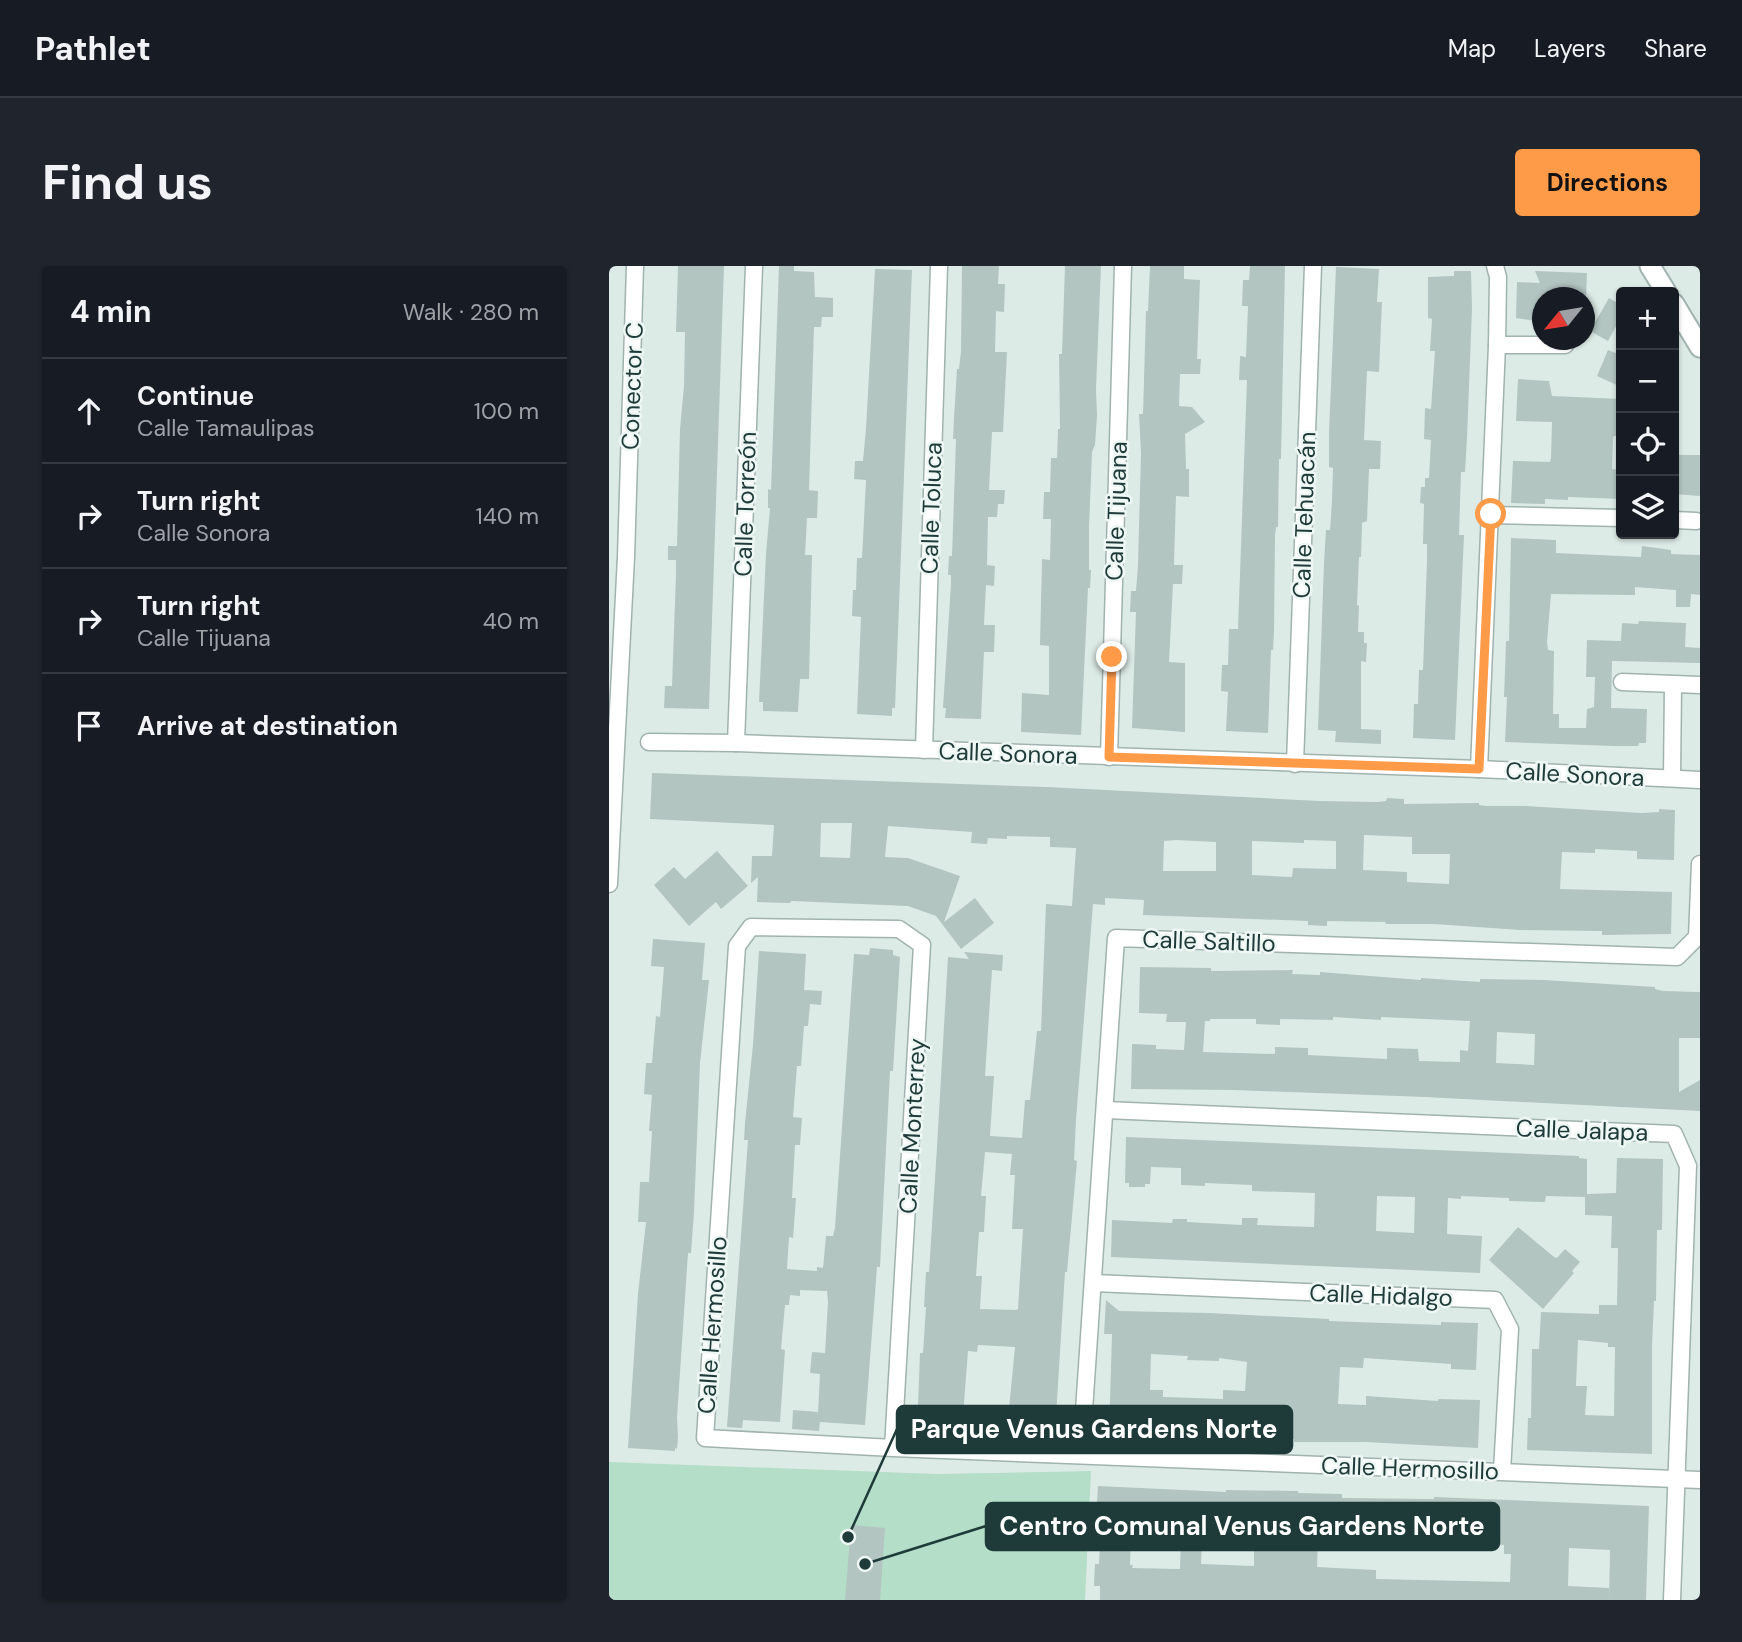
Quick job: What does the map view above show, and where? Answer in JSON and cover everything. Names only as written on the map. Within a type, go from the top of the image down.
[{"type":"street","name":"Conector C","points":[[609,884],[626,557],[635,266]]},
{"type":"street","name":"Calle Torreón","points":[[736,743],[754,266]]},
{"type":"street","name":"Calle Toluca","points":[[923,750],[939,266]]},
{"type":"street","name":"Calle Tijuana","points":[[1109,757],[1123,266]]},
{"type":"street","name":"Calle Tehuacán","points":[[1295,764],[1313,266]]},
{"type":"street","points":[[1479,769],[1497,345],[1498,277],[1495,266]]},
{"type":"street","points":[[1650,266],[1663,287]]},
{"type":"street","points":[[1679,312],[1700,347]]},
{"type":"street","points":[[1497,345],[1532,345]]},
{"type":"street","points":[[1491,514],[1616,518]]},
{"type":"street","points":[[1679,520],[1696,521]]},
{"type":"street","points":[[1622,682],[1700,685]]},
{"type":"street","points":[[1672,778],[1673,685]]},
{"type":"street","name":"Calle Sonora","points":[[649,742],[1479,769],[1700,780]]},
{"type":"street","name":"Calle Saltillo","points":[[1081,1455],[1116,938],[1677,957],[1697,937],[1700,864]]},
{"type":"street","name":"Calle Hermosillo","points":[[785,927],[751,927],[737,946],[705,1438],[1700,1480]]},
{"type":"street","name":"Calle Monterrey","points":[[785,927],[899,929],[922,945],[893,1448]]},
{"type":"street","name":"Calle Jalapa","points":[[1105,1110],[1674,1134],[1688,1166],[1672,1600]]},
{"type":"street","name":"Calle Hidalgo","points":[[1093,1283],[1495,1300],[1510,1329],[1502,1471]]},
{"type":"green space","points":[[609,1462],[937,1474],[1091,1471],[1085,1600],[609,1600]]},
{"type":"building","points":[[678,266],[724,266],[709,709],[664,708],[665,686],[672,686],[676,560],[668,560],[668,546],[677,546],[680,429],[684,386],[685,332],[676,332]]},
{"type":"building","points":[[779,266],[794,266],[794,271],[814,272],[815,297],[833,298],[833,317],[822,317],[821,327],[814,327],[809,490],[818,491],[817,518],[807,518],[805,555],[812,555],[809,679],[800,679],[798,712],[763,711],[763,702],[759,702],[770,508],[768,489],[771,490]]},
{"type":"building","points":[[962,266],[999,266],[998,284],[1005,284],[1004,312],[996,311],[995,352],[1007,352],[1003,432],[992,432],[989,490],[1005,490],[1004,504],[998,504],[997,517],[988,517],[987,565],[995,566],[994,586],[986,585],[984,625],[995,625],[994,652],[984,652],[981,719],[945,718],[946,708],[943,708],[951,584],[951,575],[948,575],[949,556],[952,556],[956,439],[953,439],[957,369],[961,351]]},
{"type":"building","points":[[1065,266],[1101,266],[1097,416],[1092,452],[1089,527],[1091,570],[1081,735],[1021,732],[1022,693],[1049,695],[1049,646],[1040,645],[1042,559],[1050,560],[1051,519],[1043,519],[1044,492],[1050,492],[1051,458],[1057,458],[1060,429],[1059,354],[1062,354]]},
{"type":"building","points":[[1150,266],[1184,266],[1184,279],[1200,280],[1197,359],[1201,359],[1200,374],[1180,374],[1179,406],[1192,407],[1205,422],[1185,434],[1189,497],[1176,496],[1174,565],[1183,565],[1182,584],[1173,584],[1169,662],[1185,663],[1185,732],[1132,728],[1136,612],[1130,612],[1131,591],[1136,591],[1138,565],[1141,453],[1139,414],[1143,414]]},
{"type":"building","points":[[1250,266],[1285,266],[1281,459],[1278,527],[1275,536],[1274,631],[1268,733],[1226,731],[1228,692],[1221,691],[1222,665],[1228,665],[1229,629],[1238,629],[1247,380],[1239,380],[1240,356],[1246,357],[1248,306],[1242,306],[1243,280],[1249,280]]},
{"type":"building","points":[[1336,267],[1379,269],[1377,302],[1382,302],[1379,372],[1367,371],[1364,440],[1381,441],[1380,469],[1369,469],[1367,521],[1362,523],[1357,605],[1358,632],[1364,632],[1364,643],[1367,643],[1366,662],[1361,661],[1361,729],[1381,730],[1381,744],[1335,742],[1336,731],[1318,730],[1326,530],[1330,530],[1332,501],[1333,468],[1329,467],[1329,432]]},
{"type":"building","points":[[875,269],[912,270],[895,708],[892,708],[892,716],[857,714],[861,617],[852,616],[857,558],[862,558],[866,480],[854,479],[855,461],[863,461]]},
{"type":"building","points":[[1454,271],[1471,271],[1472,309],[1465,472],[1461,472],[1459,535],[1464,535],[1455,740],[1413,738],[1419,670],[1423,670],[1427,561],[1427,544],[1423,544],[1424,504],[1420,503],[1421,487],[1425,487],[1425,478],[1429,478],[1431,440],[1424,439],[1425,408],[1431,409],[1435,351],[1430,351],[1432,319],[1428,318],[1428,277],[1454,276]]},
{"type":"building","points":[[1535,271],[1587,273],[1586,287],[1532,287],[1532,320],[1516,318],[1517,282],[1540,283]]},
{"type":"building","points":[[1609,298],[1616,302],[1616,326],[1608,341],[1595,334],[1595,322]]},
{"type":"building","points":[[1608,350],[1616,353],[1616,385],[1597,376]]},
{"type":"building","points":[[1518,379],[1549,381],[1552,396],[1616,399],[1612,469],[1616,469],[1616,499],[1568,497],[1568,500],[1545,499],[1545,504],[1511,503],[1513,461],[1550,462],[1551,458],[1552,422],[1516,421]]},
{"type":"building","points":[[1679,455],[1700,455],[1700,496],[1679,494]]},
{"type":"building","points":[[1511,538],[1556,540],[1556,553],[1641,557],[1642,546],[1671,550],[1671,554],[1700,555],[1700,595],[1691,594],[1690,607],[1676,607],[1676,590],[1635,587],[1635,595],[1551,594],[1547,642],[1548,650],[1554,651],[1553,714],[1559,714],[1559,728],[1586,728],[1587,709],[1594,707],[1595,677],[1586,677],[1587,640],[1621,641],[1622,623],[1686,623],[1685,647],[1700,648],[1700,663],[1612,661],[1611,708],[1647,709],[1646,743],[1639,743],[1638,746],[1614,746],[1505,742],[1507,697],[1504,697],[1506,641],[1509,641]]},
{"type":"building","points":[[652,773],[1047,787],[1319,801],[1377,802],[1386,801],[1387,798],[1404,799],[1404,804],[1479,803],[1487,806],[1642,813],[1659,812],[1659,809],[1675,810],[1674,860],[1637,859],[1637,851],[1595,849],[1595,853],[1562,852],[1560,889],[1672,892],[1671,934],[1602,935],[1602,931],[1520,930],[1385,922],[1327,921],[1327,926],[1308,925],[1308,921],[1143,915],[1144,900],[1105,898],[1105,905],[1093,904],[1076,1120],[1074,1160],[1077,1161],[1065,1272],[1055,1432],[1007,1429],[1015,1347],[978,1345],[977,1352],[968,1351],[962,1429],[936,1427],[935,1434],[917,1433],[920,1353],[923,1353],[926,1272],[929,1272],[948,957],[969,959],[964,952],[1003,955],[1002,971],[992,970],[985,1076],[994,1076],[990,1136],[1022,1138],[1025,1100],[1030,1100],[1037,1031],[1041,1031],[1046,904],[1072,906],[1076,848],[1050,847],[1050,837],[1007,836],[1007,839],[988,838],[987,844],[971,843],[972,832],[888,826],[885,857],[908,858],[960,876],[944,922],[975,898],[994,923],[961,949],[936,916],[908,906],[757,902],[758,877],[751,883],[752,856],[772,856],[774,825],[650,819]],"holes":[[[821,823],[852,823],[850,858],[820,857]],[[1364,835],[1412,837],[1412,854],[1450,854],[1449,884],[1407,882],[1407,872],[1363,870]],[[1304,840],[1336,841],[1336,869],[1293,868],[1292,877],[1252,875],[1252,841],[1304,843]],[[1164,841],[1216,842],[1216,871],[1163,871]],[[985,1152],[1012,1154],[1010,1175],[1015,1175],[1012,1229],[1023,1229],[1016,1310],[980,1309],[982,1276],[976,1276],[979,1232],[984,1232],[986,1196],[981,1196]]]},
{"type":"building","points":[[717,851],[748,886],[721,909],[716,902],[689,926],[654,885],[674,867],[685,879]]},
{"type":"building","points":[[653,939],[705,943],[702,980],[709,980],[700,1063],[694,1212],[691,1253],[688,1253],[675,1451],[628,1448],[638,1294],[646,1222],[638,1222],[640,1182],[649,1182],[652,1131],[649,1131],[652,1095],[644,1094],[646,1063],[652,1063],[656,1016],[660,1017],[664,967],[651,966]]},
{"type":"building","points":[[870,948],[893,950],[893,955],[900,957],[893,1071],[890,1071],[880,1267],[877,1267],[865,1425],[820,1422],[819,1431],[792,1429],[793,1410],[818,1412],[820,1374],[810,1373],[812,1352],[825,1353],[828,1302],[827,1291],[800,1290],[800,1296],[790,1295],[789,1305],[785,1305],[781,1349],[785,1350],[780,1422],[743,1420],[742,1428],[727,1427],[748,1140],[744,1140],[745,1123],[759,951],[806,954],[804,990],[822,991],[821,1005],[810,1004],[808,1026],[804,1026],[801,1066],[797,1066],[793,1117],[802,1118],[800,1145],[795,1145],[792,1198],[796,1198],[787,1269],[817,1271],[817,1267],[823,1268],[826,1236],[833,1236],[835,1228],[854,954],[869,955]]},
{"type":"building","points":[[1140,967],[1211,968],[1211,971],[1293,970],[1292,974],[1320,975],[1320,972],[1480,982],[1480,979],[1544,980],[1700,992],[1700,1038],[1679,1038],[1679,1092],[1700,1080],[1700,1111],[1425,1097],[1131,1089],[1132,1044],[1156,1045],[1156,1049],[1184,1050],[1186,1022],[1166,1022],[1167,1014],[1139,1013]],"holes":[[[1333,1017],[1470,1021],[1468,1051],[1460,1050],[1460,1062],[1419,1061],[1418,1049],[1387,1048],[1387,1059],[1308,1055],[1308,1048],[1275,1047],[1275,1054],[1203,1052],[1205,1021],[1210,1019],[1256,1019],[1256,1024],[1280,1025],[1280,1019],[1333,1020]],[[1497,1032],[1535,1034],[1534,1065],[1496,1063]]]},
{"type":"building","points":[[1126,1137],[1579,1156],[1587,1159],[1587,1194],[1616,1193],[1617,1158],[1663,1159],[1662,1230],[1657,1230],[1652,1347],[1652,1454],[1527,1450],[1528,1418],[1531,1418],[1532,1349],[1539,1349],[1541,1312],[1599,1314],[1599,1305],[1617,1305],[1618,1248],[1611,1248],[1612,1216],[1585,1215],[1585,1197],[1546,1196],[1545,1202],[1461,1196],[1461,1199],[1448,1198],[1447,1234],[1482,1236],[1480,1273],[1111,1257],[1112,1220],[1172,1223],[1173,1219],[1187,1219],[1187,1222],[1242,1225],[1242,1218],[1258,1218],[1257,1225],[1314,1227],[1315,1193],[1252,1191],[1252,1185],[1181,1185],[1181,1168],[1151,1167],[1150,1184],[1145,1184],[1145,1187],[1129,1187],[1129,1183],[1125,1183]],"holes":[[[1377,1196],[1415,1197],[1414,1233],[1376,1231]],[[1578,1340],[1608,1343],[1608,1347],[1615,1347],[1614,1416],[1585,1415],[1587,1386],[1576,1386]]]},
{"type":"building","points":[[1518,1227],[1554,1257],[1557,1258],[1565,1249],[1580,1262],[1543,1309],[1489,1260]]},
{"type":"building","points":[[1106,1300],[1119,1311],[1441,1325],[1441,1322],[1478,1323],[1476,1370],[1451,1369],[1451,1364],[1364,1358],[1363,1368],[1340,1367],[1338,1404],[1366,1405],[1366,1396],[1438,1401],[1480,1400],[1478,1448],[1365,1442],[1294,1442],[1294,1439],[1252,1437],[1109,1434],[1112,1334],[1104,1334]],"holes":[[[1151,1354],[1188,1356],[1187,1360],[1219,1361],[1219,1358],[1247,1362],[1245,1391],[1223,1390],[1223,1399],[1163,1397],[1163,1390],[1150,1390]]]},
{"type":"building","points":[[1098,1486],[1226,1492],[1298,1491],[1342,1494],[1342,1498],[1434,1497],[1649,1506],[1646,1600],[1609,1600],[1100,1600],[1100,1586],[1094,1586],[1095,1564],[1099,1564],[1102,1502],[1097,1502]],"holes":[[[1181,1533],[1180,1569],[1132,1568],[1131,1534]],[[1341,1534],[1389,1536],[1388,1546],[1445,1550],[1473,1551],[1473,1544],[1504,1545],[1504,1554],[1511,1554],[1510,1582],[1376,1579],[1376,1570],[1317,1567],[1318,1538],[1341,1539]],[[1202,1536],[1254,1537],[1254,1566],[1201,1564]],[[1569,1548],[1610,1550],[1609,1600],[1609,1588],[1568,1586]]]},
{"type":"building","points":[[851,1525],[885,1528],[880,1600],[845,1600]]},
{"type":"place","name":"Parque Venus Gardens Norte","points":[[848,1537]]},
{"type":"place","name":"Centro Comunal Venus Gardens Norte","points":[[865,1564]]},
{"type":"route","points":[[1112,657],[1109,757],[1479,769],[1491,514]]}]
